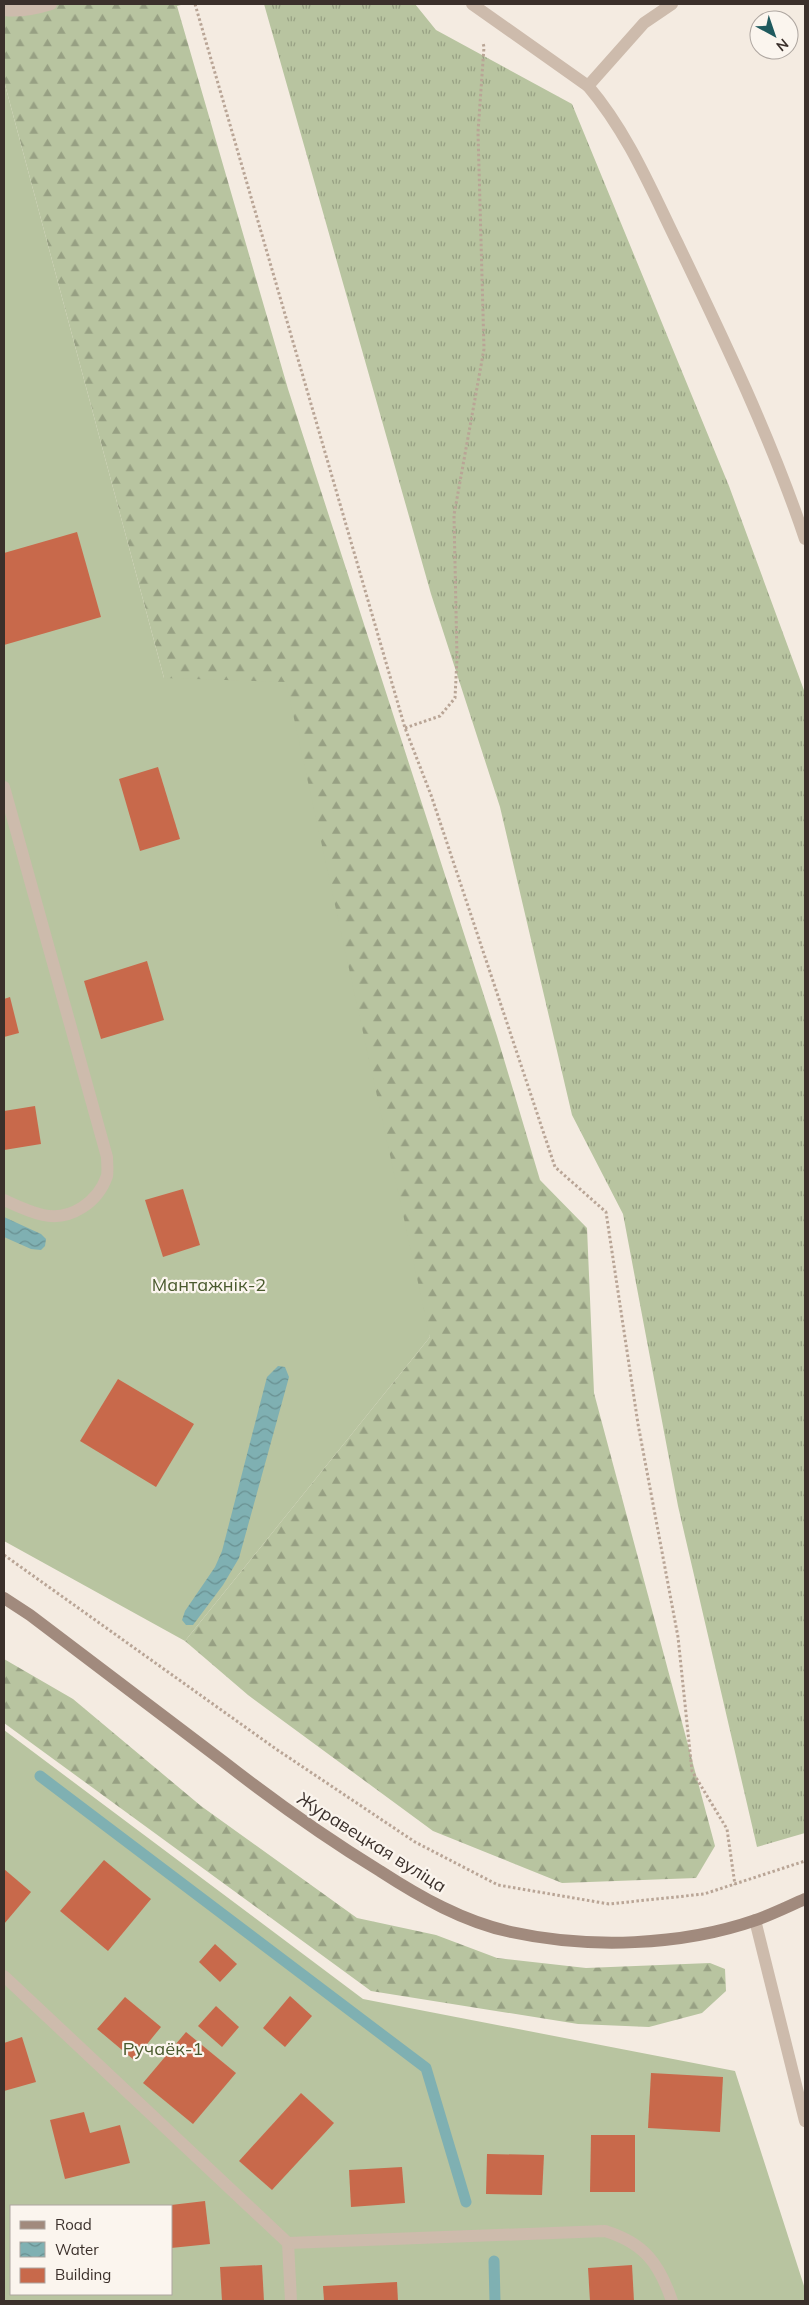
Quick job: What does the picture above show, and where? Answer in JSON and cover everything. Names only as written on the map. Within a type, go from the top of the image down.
[{"type":"street","points":[[4,10],[16,11],[51,4]]},
{"type":"street","points":[[472,4],[588,86],[620,128],[679,246],[753,407],[802,521],[805,539]]},
{"type":"street","points":[[588,86],[644,23],[672,4]]},
{"type":"street","points":[[4,787],[108,1157],[107,1174],[101,1189],[90,1202],[77,1211],[62,1216],[46,1216],[29,1212],[4,1200]]},
{"type":"street","name":"Журавецкая вуліца","points":[[4,1598],[30,1615],[272,1799],[338,1846],[405,1888],[462,1917],[509,1932],[555,1940],[598,1942],[675,1940],[755,1920],[805,1900]]},
{"type":"street","points":[[755,1920],[805,2121]]},
{"type":"street","points":[[4,1976],[288,2243],[291,2301]]},
{"type":"street","points":[[288,2243],[605,2231],[622,2236],[642,2248],[657,2266],[672,2301]]},
{"type":"path","points":[[195,4],[405,728],[431,795],[555,1167],[606,1212],[638,1424],[678,1637],[692,1771],[727,1828],[735,1885]]},
{"type":"path","points":[[405,728],[440,716],[455,698],[457,658],[454,515],[484,349],[478,132],[484,47],[481,38]]},
{"type":"path","points":[[4,1555],[276,1749],[415,1842],[498,1885],[609,1904],[704,1894],[805,1861]]},
{"type":"green space","points":[[4,4],[185,4],[177,6],[288,389],[497,1036],[540,1180],[587,1228],[594,1393],[715,1846],[696,1878],[562,1883],[433,1831],[248,1695],[185,1641],[430,1337],[164,678],[4,81]]},
{"type":"green space","points":[[264,4],[415,4],[436,30],[572,104],[729,486],[805,693],[805,1833],[757,1847],[678,1506],[623,1214],[572,1115],[500,807],[431,594]]},
{"type":"green space","name":"Мантажнік-2","points":[[4,81],[164,678],[286,682],[430,1337],[185,1641],[4,1541]]},
{"type":"green space","points":[[4,1659],[73,1699],[201,1806],[357,1918],[436,1935],[497,1958],[586,1968],[710,1963],[725,1969],[726,1991],[702,2013],[649,2027],[578,2024],[371,1991],[4,1723]]},
{"type":"green space","name":"Ручаёк-1","points":[[4,1730],[363,1999],[735,2071],[805,2289],[805,2301],[4,2301]]},
{"type":"water","points":[[4,1217],[41,1234],[46,1239],[45,1246],[41,1250],[31,1249],[4,1237]]},
{"type":"water","points":[[278,1366],[285,1367],[289,1377],[239,1558],[223,1585],[193,1625],[186,1625],[182,1620],[185,1611],[215,1567],[222,1551],[267,1377]]},
{"type":"building","points":[[77,532],[101,617],[4,645],[4,553]]},
{"type":"building","points":[[158,767],[180,839],[140,851],[119,779]]},
{"type":"building","points":[[147,961],[164,1020],[101,1039],[84,981]]},
{"type":"building","points":[[10,997],[19,1033],[4,1037],[4,999]]},
{"type":"building","points":[[35,1106],[41,1144],[4,1150],[4,1111]]},
{"type":"building","points":[[183,1189],[200,1245],[163,1257],[145,1200]]},
{"type":"building","points":[[118,1379],[194,1424],[156,1487],[80,1441]]},
{"type":"building","points":[[104,1860],[151,1899],[108,1951],[60,1911]]},
{"type":"building","points":[[4,1869],[31,1892],[4,1924]]},
{"type":"building","points":[[215,1944],[237,1964],[220,1982],[199,1962]]},
{"type":"building","points":[[290,1996],[312,2016],[285,2047],[263,2028]]},
{"type":"building","points":[[125,1997],[161,2027],[134,2060],[97,2029]]},
{"type":"building","points":[[216,2006],[239,2027],[222,2047],[198,2026]]},
{"type":"building","points":[[186,2032],[236,2073],[193,2124],[143,2083]]},
{"type":"building","points":[[22,2037],[36,2082],[4,2091],[4,2043]]},
{"type":"building","points":[[651,2073],[723,2077],[720,2132],[648,2128]]},
{"type":"building","points":[[301,2093],[334,2123],[272,2190],[239,2161]]},
{"type":"building","points":[[84,2112],[90,2133],[120,2125],[130,2163],[65,2179],[50,2120]]},
{"type":"building","points":[[591,2135],[635,2135],[635,2192],[590,2192]]},
{"type":"building","points":[[487,2154],[544,2155],[542,2195],[486,2194]]},
{"type":"building","points":[[402,2167],[405,2203],[351,2207],[349,2170]]},
{"type":"building","points":[[205,2201],[210,2244],[172,2248],[171,2205]]},
{"type":"building","points":[[262,2265],[264,2301],[222,2301],[220,2267]]},
{"type":"building","points":[[632,2265],[634,2301],[590,2301],[588,2268]]},
{"type":"building","points":[[397,2282],[398,2301],[324,2301],[323,2286]]},
{"type":"waterway","points":[[40,1776],[426,2068],[466,2202]]},
{"type":"waterway","points":[[494,2261],[495,2301]]}]
